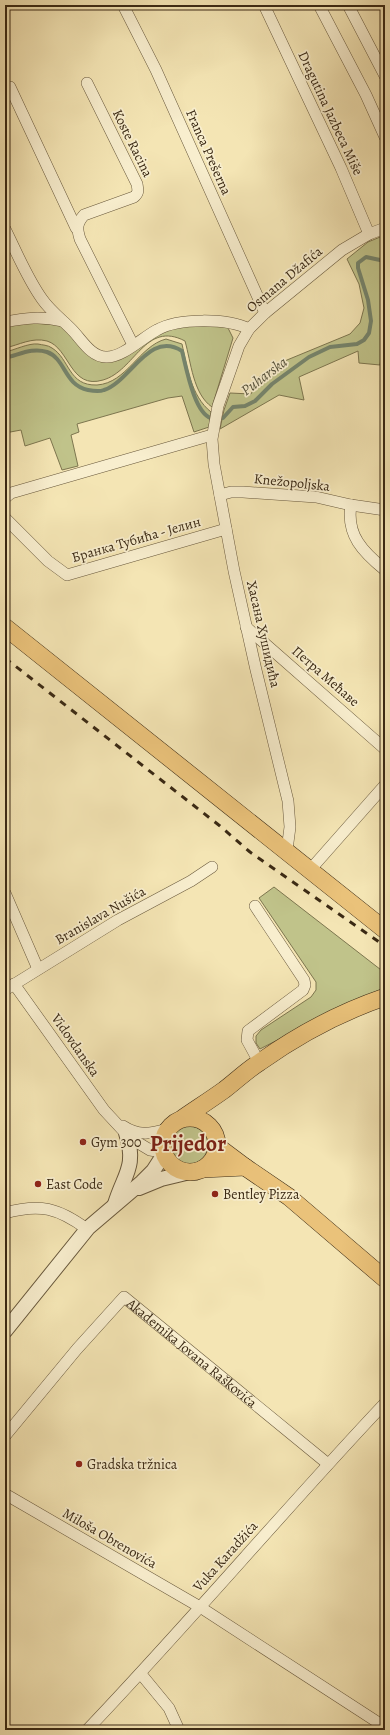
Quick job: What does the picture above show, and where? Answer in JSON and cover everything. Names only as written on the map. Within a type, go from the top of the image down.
[{"type":"main road","points":[[5,627],[287,850],[385,930]]},
{"type":"main road","points":[[245,1167],[203,1169],[193,1172],[186,1172],[173,1167],[168,1163],[163,1153],[163,1138],[167,1129],[174,1123],[222,1091],[259,1062],[324,1023],[367,1003],[385,997]]},
{"type":"main road","points":[[203,1169],[214,1158],[215,1107],[222,1091]]},
{"type":"main road","points":[[183,1118],[198,1119],[207,1124],[215,1138],[245,1167],[289,1197],[385,1279]]},
{"type":"street","name":"Franca Prešerna","points":[[124,5],[156,70],[265,313]]},
{"type":"street","name":"Dragutina Jazbeca Miše","points":[[264,5],[341,168],[369,234]]},
{"type":"street","points":[[319,5],[366,96],[385,137]]},
{"type":"street","points":[[348,5],[385,76]]},
{"type":"street","name":"Koste Racina","points":[[76,228],[78,221],[84,215],[134,197],[138,190],[137,184],[87,83]]},
{"type":"street","points":[[10,87],[80,239],[134,345]]},
{"type":"street","name":"Osmana Džafića","points":[[215,422],[218,406],[239,346],[248,329],[316,270],[342,250],[369,234],[385,228]]},
{"type":"street","points":[[5,230],[29,278],[43,300],[98,356],[108,357],[123,352],[158,329],[173,324],[188,322],[231,323],[248,329]]},
{"type":"street","points":[[5,322],[28,318],[47,317],[62,321]]},
{"type":"street","name":"Хасана Хушидића","points":[[215,422],[212,435],[214,464],[226,529],[246,627],[288,800],[290,827],[287,850]]},
{"type":"street","points":[[5,498],[11,492],[212,435]]},
{"type":"street","name":"Knežopoljska","points":[[220,495],[231,492],[243,492],[316,497],[351,505],[385,510]]},
{"type":"street","points":[[351,505],[349,517],[357,542],[385,570]]},
{"type":"street","name":"Бранка Тубића - Јелин","points":[[5,518],[48,561],[67,575],[226,529]]},
{"type":"street","name":"Петра Мећаве","points":[[246,627],[385,749]]},
{"type":"street","points":[[310,870],[385,785]]},
{"type":"street","name":"Branislava Nušića","points":[[9,987],[118,920],[191,881],[212,867]]},
{"type":"street","points":[[5,893],[38,969]]},
{"type":"street","points":[[255,906],[304,980],[305,985],[303,990],[248,1031],[248,1040],[259,1062]]},
{"type":"street","name":"Vidovdanska","points":[[9,987],[104,1110],[115,1122],[135,1141],[150,1150],[163,1153]]},
{"type":"street","name":"Vidovdanska","points":[[115,1122],[137,1133],[151,1134],[167,1129]]},
{"type":"street","points":[[115,1204],[120,1189],[130,1169],[131,1161],[126,1133]]},
{"type":"street","points":[[5,1331],[87,1229],[153,1171],[163,1153]]},
{"type":"street","points":[[128,1194],[161,1179],[186,1172]]},
{"type":"street","points":[[5,1213],[18,1209],[36,1208],[57,1211],[72,1218],[87,1229]]},
{"type":"street","name":"Akademika Jovana Raškovića","points":[[5,1436],[77,1349],[124,1297],[328,1464]]},
{"type":"street","name":"Vuka Karadžića","points":[[87,1730],[141,1674],[328,1464],[385,1403]]},
{"type":"street","name":"Miloša Obrenovića","points":[[5,1494],[200,1607],[385,1727]]},
{"type":"street","points":[[141,1674],[169,1708],[179,1730]]},
{"type":"green space","points":[[385,235],[385,344],[383,344],[380,365],[359,363],[358,351],[299,377],[304,400],[279,395],[220,429],[224,410],[230,393],[251,394],[260,376],[287,360],[350,334],[360,323],[364,308],[359,284],[347,259],[368,242]]},
{"type":"green space","points":[[5,321],[62,325],[101,357],[172,325],[227,326],[233,338],[212,407],[201,394],[197,386],[185,341],[171,336],[160,337],[141,349],[114,375],[103,380],[92,381],[84,379],[77,374],[61,351],[55,345],[47,341],[36,340],[5,348]]},
{"type":"green space","points":[[166,339],[182,344],[194,390],[204,405],[211,412],[209,427],[194,432],[182,396],[168,398],[77,424],[79,432],[71,435],[78,466],[62,470],[50,438],[25,446],[21,430],[5,433],[5,352],[34,344],[49,346],[58,353],[75,377],[87,384],[97,385],[107,383],[117,378],[148,349]]},
{"type":"green space","points":[[274,887],[385,973],[385,988],[355,1000],[260,1049],[256,1043],[256,1036],[261,1030],[311,997],[316,990],[316,982],[259,898]]},
{"type":"green space","points":[[185,1126],[193,1126],[200,1129],[205,1134],[208,1145],[205,1156],[200,1161],[193,1164],[185,1164],[178,1161],[173,1156],[170,1149],[170,1141],[173,1134],[178,1129]]},
{"type":"waterway","name":"Puharska","points":[[5,358],[36,350],[47,352],[58,360],[69,378],[74,383],[88,390],[98,391],[114,385],[150,352],[160,347],[170,346],[182,351],[188,377],[195,399],[200,408],[211,418],[223,418],[233,407],[245,406],[255,401],[272,384],[309,357],[330,347],[357,344],[364,340],[369,333],[371,321],[368,300],[358,268],[358,263],[366,257],[380,260],[385,259]]},
{"type":"railway","points":[[5,658],[220,826],[250,852],[385,946]]},
{"type":"place","name":"Gym 300","points":[[83,1142]]},
{"type":"place","name":"East Code","points":[[38,1184]]},
{"type":"place","name":"Bentley Pizza","points":[[215,1194]]},
{"type":"place","name":"Gradska tržnica","points":[[79,1464]]},
{"type":"district","name":"Prijedor","points":[[188,1143]]}]
